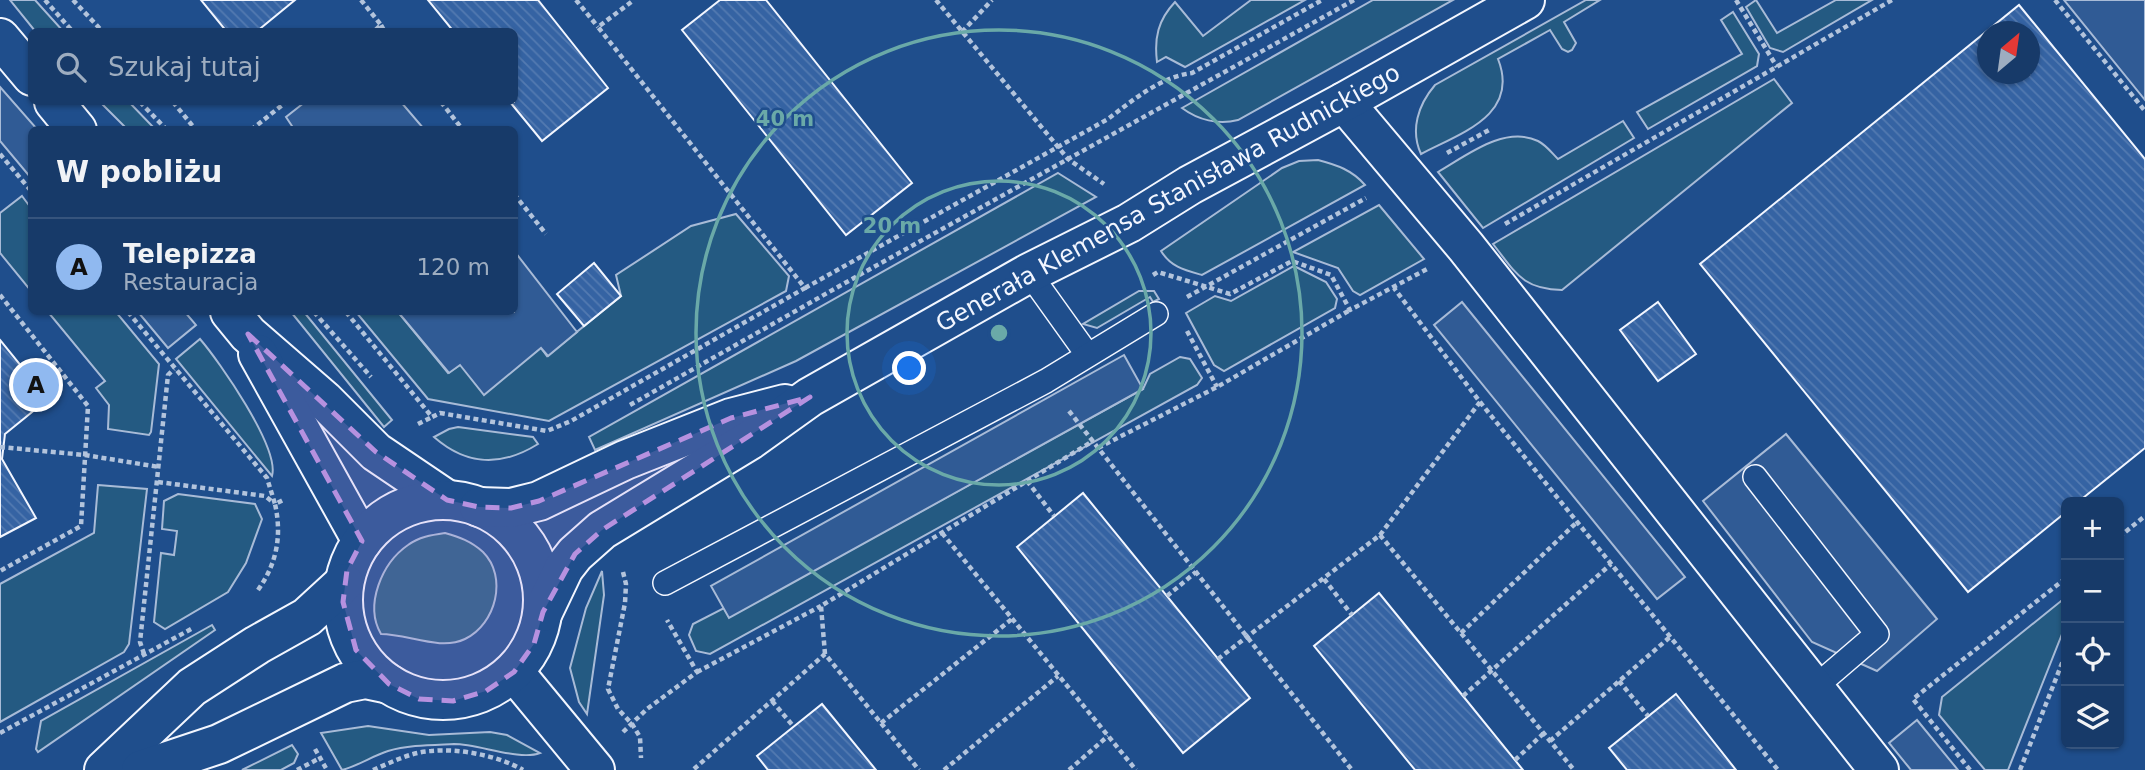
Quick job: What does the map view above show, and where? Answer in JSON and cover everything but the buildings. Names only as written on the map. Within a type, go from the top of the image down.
[{"type":"street","name":"Generała Klemensa Stanisława Rudnickiego","points":[[543,612],[564,568],[575,554],[603,530],[750,440],[810,397],[1029,273],[1129,223],[1190,185],[1525,0]]},
{"type":"street","points":[[0,38],[28,71]]},
{"type":"street","points":[[1344,102],[1466,247],[1880,770]]},
{"type":"street","points":[[56,105],[74,126]]},
{"type":"street","points":[[141,770],[219,744],[345,683],[365,679],[388,684],[419,699],[453,701],[486,691],[514,672],[534,645],[543,612],[541,578],[528,547],[507,523],[463,503],[376,452],[324,400],[239,323]]},
{"type":"street","points":[[239,323],[330,480],[362,541]]},
{"type":"street","name":"Generała Klemensa Stanisława Rudnickiego","points":[[463,503],[510,508],[539,501],[625,460],[719,423],[810,397]]},
{"type":"street","points":[[388,684],[364,662],[348,634],[342,602],[344,583],[354,554],[362,541],[386,518],[400,509],[415,504],[463,503]]},
{"type":"street","points":[[104,770],[192,687],[307,617],[344,583]]},
{"type":"street","points":[[514,672],[594,770]]},
{"type":"lane","points":[[1029,273],[1087,354]]},
{"type":"lane","points":[[665,583],[1046,382],[1087,354],[1156,314]]},
{"type":"lane","points":[[1755,477],[1877,634],[1814,688]]},
{"type":"path","points":[[45,0],[70,28]]},
{"type":"path","points":[[73,0],[99,28]]},
{"type":"path","points":[[361,0],[383,28]]},
{"type":"path","points":[[576,0],[805,288]]},
{"type":"path","points":[[598,27],[634,0]]},
{"type":"path","points":[[936,0],[1068,159]]},
{"type":"path","points":[[962,32],[992,0]]},
{"type":"path","points":[[348,315],[432,416],[440,413],[547,431],[571,421],[1108,119],[1139,96],[1175,75],[1192,73],[1322,0]]},
{"type":"path","points":[[621,411],[836,288],[1354,0]]},
{"type":"path","points":[[1736,0],[1777,67]]},
{"type":"path","points":[[1098,448],[1217,387],[1350,310],[1394,288],[1892,0]]},
{"type":"path","points":[[2055,0],[2145,111]]},
{"type":"path","points":[[378,28],[381,25]]},
{"type":"path","points":[[143,105],[163,126]]},
{"type":"path","points":[[175,105],[193,126]]},
{"type":"path","points":[[256,126],[282,105]]},
{"type":"path","points":[[443,105],[460,126]]},
{"type":"path","points":[[1156,314],[1489,130]]},
{"type":"path","points":[[0,153],[28,187]]},
{"type":"path","points":[[518,199],[546,233]]},
{"type":"path","points":[[1146,279],[1158,272],[1230,294],[1292,261],[1331,275],[1350,310]]},
{"type":"path","points":[[1394,288],[1480,402],[1778,770]]},
{"type":"path","points":[[0,295],[88,406],[81,526],[0,570]]},
{"type":"path","points":[[130,315],[267,478],[275,504],[265,496],[158,482]]},
{"type":"path","points":[[317,315],[377,385]]},
{"type":"path","points":[[144,654],[140,642],[168,375],[174,369]]},
{"type":"path","points":[[1046,382],[1352,770]]},
{"type":"path","points":[[1218,659],[1381,535],[1480,402]]},
{"type":"path","points":[[414,426],[422,435]]},
{"type":"path","points":[[697,672],[821,606],[1093,441]]},
{"type":"path","points":[[0,447],[85,455],[159,467]]},
{"type":"path","points":[[1027,481],[1054,516]]},
{"type":"path","points":[[2124,533],[2145,516]]},
{"type":"path","points":[[1461,633],[1577,522]]},
{"type":"path","points":[[942,533],[1136,770]]},
{"type":"path","points":[[1381,535],[1574,770]]},
{"type":"path","points":[[1463,696],[1611,564]]},
{"type":"path","points":[[1167,596],[1196,572]]},
{"type":"path","points":[[1324,579],[1352,615]]},
{"type":"path","points":[[1970,770],[1913,699],[2061,582]]},
{"type":"path","points":[[821,606],[825,654],[919,770]]},
{"type":"path","points":[[881,723],[1013,619]]},
{"type":"path","points":[[0,733],[200,624]]},
{"type":"path","points":[[1550,741],[1670,637]]},
{"type":"path","points":[[694,769],[825,654]]},
{"type":"path","points":[[2020,770],[2061,666]]},
{"type":"path","points":[[944,770],[1058,676]]},
{"type":"path","points":[[1619,681],[1648,716]]},
{"type":"path","points":[[772,701],[794,727]]},
{"type":"path","points":[[618,709],[640,737]]},
{"type":"path","points":[[1515,760],[1544,733]]},
{"type":"path","points":[[1069,770],[1108,736]]},
{"type":"path","points":[[373,770],[402,757],[431,751],[484,757],[512,763],[523,770]]},
{"type":"path","points":[[297,770],[320,758]]},
{"type":"highlighted area","points":[[248,334],[376,452],[447,500],[479,507],[511,508],[539,501],[731,418],[810,397],[602,530],[575,554],[543,612],[534,644],[514,672],[486,691],[453,701],[419,699],[389,684],[356,650],[343,602],[347,570],[362,541]]},
{"type":"shaded area","points":[[10,0],[35,0],[60,28],[33,28]]},
{"type":"shaded area","points":[[1251,0],[1305,0],[1185,67],[1166,57],[1157,62],[1158,30],[1175,2],[1203,36]]},
{"type":"shaded area","points":[[1373,0],[1453,0],[1238,120],[1208,120],[1182,108]]},
{"type":"shaded area","points":[[1586,0],[1600,0],[1564,22],[1576,43],[1572,50],[1568,52],[1562,49],[1550,30],[1498,59],[1503,78],[1501,95],[1494,108],[1483,120],[1469,129],[1421,154],[1416,127],[1420,109],[1435,85]]},
{"type":"shaded area","points":[[1756,0],[1777,33],[1836,0],[1872,0],[1783,52],[1770,48],[1746,7]]},
{"type":"shaded area","points":[[2064,0],[2145,0],[2145,100]]},
{"type":"shaded area","points":[[1733,12],[1759,54],[1757,66],[1648,129],[1637,112],[1742,54],[1721,20]]},
{"type":"shaded area","points":[[1774,79],[1792,103],[1562,290],[1548,289],[1521,278],[1493,244]]},
{"type":"shaded area","points":[[0,87],[34,126],[28,126],[28,174],[0,141]]},
{"type":"shaded area","points":[[103,105],[132,105],[152,126],[124,126]]},
{"type":"shaded area","points":[[301,105],[404,105],[421,126],[292,126],[286,117]]},
{"type":"shaded area","points":[[1623,121],[1634,138],[1483,228],[1438,172],[1486,144],[1512,137],[1538,141],[1558,159]]},
{"type":"shaded area","points":[[1318,160],[1344,169],[1365,185],[1202,275],[1174,264],[1161,251],[1282,168],[1299,161]]},
{"type":"shaded area","points":[[1058,173],[1096,197],[796,361],[595,450],[589,437]]},
{"type":"shaded area","points":[[22,196],[28,204],[28,287],[0,253],[0,213]]},
{"type":"shaded area","points":[[1379,205],[1424,259],[1360,295],[1353,291],[1338,268],[1293,252]]},
{"type":"shaded area","points":[[736,214],[789,276],[786,291],[549,421],[428,399],[358,315],[400,315],[448,373],[460,365],[541,348],[547,356],[621,296],[616,275],[691,226]]},
{"type":"shaded area","points":[[518,256],[577,332],[548,356],[541,348],[484,395],[460,365],[449,373],[401,315],[518,315]]},
{"type":"shaded area","points":[[1294,266],[1326,282],[1337,299],[1335,308],[1224,371],[1214,365],[1186,313],[1215,296],[1231,301]]},
{"type":"shaded area","points":[[1139,291],[1154,291],[1159,299],[1153,302],[1150,297],[1097,328],[1083,324]]},
{"type":"shaded area","points":[[1462,302],[1685,577],[1657,599],[1434,325]]},
{"type":"shaded area","points":[[50,315],[118,315],[159,364],[149,435],[108,429],[109,405],[96,388],[105,381]]},
{"type":"shaded area","points":[[140,315],[188,315],[196,325],[168,348]]},
{"type":"shaded area","points":[[293,315],[306,315],[392,420],[384,427]]},
{"type":"shaded area","points":[[200,339],[258,426],[272,463],[272,476],[176,359]]},
{"type":"shaded area","points":[[1124,355],[1143,389],[729,618],[711,586]]},
{"type":"shaded area","points":[[1180,357],[1190,359],[1202,378],[1197,385],[710,654],[696,651],[689,635],[693,624],[724,608],[729,617],[1143,389],[1150,374]]},
{"type":"shaded area","points":[[458,427],[533,437],[538,444],[498,460],[472,458],[446,447],[434,437]]},
{"type":"shaded area","points":[[1786,434],[1937,619],[1877,671],[1812,642],[1703,501]]},
{"type":"shaded area","points":[[98,485],[147,489],[129,644],[124,652],[0,722],[0,584],[94,533]]},
{"type":"shaded area","points":[[178,494],[255,504],[262,519],[246,563],[228,592],[165,629],[154,622],[161,553],[174,555],[177,531],[162,529],[164,501]]},
{"type":"shaded area","points":[[445,533],[474,545],[491,562],[495,574],[495,599],[484,623],[476,632],[455,642],[435,643],[381,634],[376,623],[375,598],[378,585],[390,562],[412,542]]},
{"type":"shaded area","points":[[602,571],[604,595],[587,714],[579,702],[570,668],[586,608]]},
{"type":"shaded area","points":[[2061,601],[2061,637],[2008,770],[1985,770],[1939,715],[1942,697]]},
{"type":"shaded area","points":[[212,625],[215,630],[38,752],[36,749],[41,721]]},
{"type":"shaded area","points":[[1917,720],[1958,770],[1911,770],[1889,743]]},
{"type":"shaded area","points":[[368,726],[429,735],[490,732],[507,735],[540,753],[510,754],[454,744],[420,746],[388,751],[342,770],[321,733]]},
{"type":"shaded area","points":[[292,745],[298,754],[294,763],[281,770],[242,770]]},
{"type":"place","name":"Telepizza","points":[[36,385]]}]
